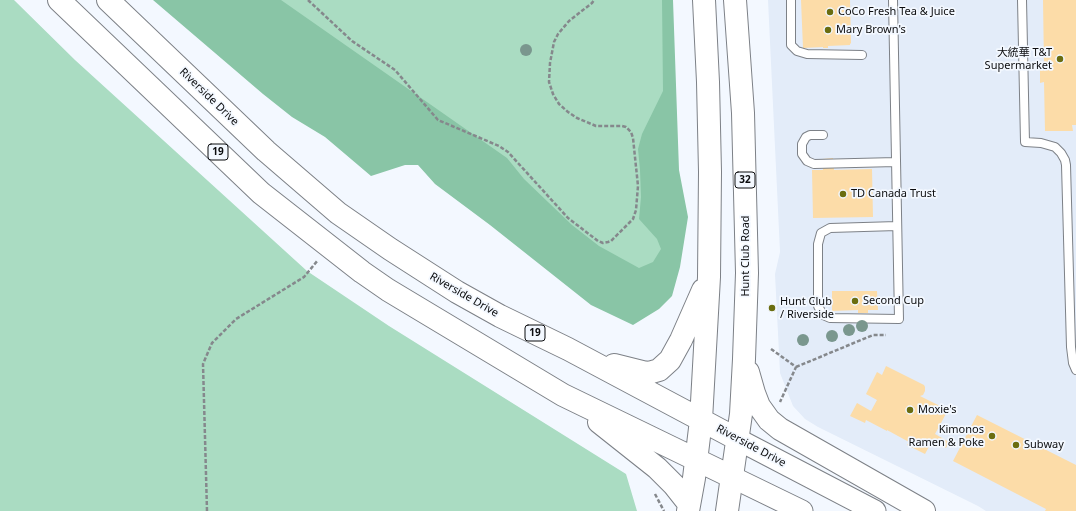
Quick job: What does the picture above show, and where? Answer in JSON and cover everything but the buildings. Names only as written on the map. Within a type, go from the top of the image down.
[{"type":"main road","name":"19","points":[[59,0],[261,193],[329,247],[388,290],[563,394],[802,511]]},
{"type":"main road","name":"Riverside Drive","points":[[108,0],[266,151],[338,213],[390,249],[457,292],[500,316],[568,349],[875,511]]},
{"type":"main road","points":[[689,507],[701,420],[709,277],[710,172],[704,0]]},
{"type":"main road","name":"Hunt Club Road","points":[[727,511],[741,414],[747,273],[743,113],[735,0]]},
{"type":"main road","points":[[568,349],[623,368],[646,373],[659,370],[670,360],[682,340],[709,277]]},
{"type":"main road","points":[[744,359],[759,406],[769,420],[780,429],[924,511]]},
{"type":"main road","points":[[563,394],[657,468],[674,485],[689,507]]},
{"type":"lane","points":[[791,0],[792,45],[797,51],[807,54],[862,55]]},
{"type":"lane","points":[[893,0],[899,319],[830,318],[823,315],[818,306],[818,244],[821,233],[830,228],[897,226]]},
{"type":"lane","points":[[1022,0],[1025,142],[1041,143],[1055,147],[1061,153],[1065,160],[1066,166],[1071,347],[1073,363],[1076,370]]},
{"type":"lane","points":[[823,135],[810,135],[806,137],[802,144],[802,154],[807,161],[814,164],[896,162]]},
{"type":"path","points":[[308,0],[352,41],[395,70],[438,120],[499,146],[508,152],[568,218],[598,241],[603,243],[611,241],[633,219],[636,210],[638,186],[633,138],[631,132],[626,127],[596,126],[577,118],[560,104],[553,94],[549,82],[550,63],[554,42],[558,34],[569,21],[594,0]]},
{"type":"path","points":[[207,511],[203,364],[212,343],[236,319],[304,277],[329,247]]},
{"type":"path","points":[[780,402],[796,367],[873,335],[886,336]]},
{"type":"path","points":[[771,350],[796,367]]},
{"type":"shaded area","points":[[768,0],[1076,0],[1076,511],[986,511],[818,427],[805,419],[793,406],[780,373],[775,274],[780,252]]},
{"type":"green space","points":[[0,0],[14,0],[75,60],[307,271],[389,326],[626,474],[637,511],[0,511]]},
{"type":"green space","points":[[153,0],[281,0],[507,158],[524,179],[572,225],[599,246],[639,268],[653,262],[661,249],[657,239],[639,219],[641,197],[638,149],[642,134],[663,91],[662,0],[673,0],[679,170],[688,217],[680,267],[672,296],[659,309],[633,325],[591,305],[490,225],[435,184],[418,165],[405,165],[371,176],[325,137],[292,117],[263,94]]},
{"type":"green space","points":[[212,0],[664,0],[671,242],[642,308]]},
{"type":"place","name":"CoCo Fresh Tea & Juice","points":[[830,12]]},
{"type":"place","name":"Mary Brown's","points":[[828,30]]},
{"type":"place","name":"大統華 T&T Supermarket","points":[[1060,59]]},
{"type":"place","name":"TD Canada Trust","points":[[843,194]]},
{"type":"place","name":"Second Cup","points":[[855,301]]},
{"type":"place","name":"Hunt Club / Riverside","points":[[772,308]]},
{"type":"place","name":"Moxie's","points":[[910,410]]},
{"type":"place","name":"Kimonos Ramen & Poke","points":[[992,436]]},
{"type":"place","name":"Subway","points":[[1016,445]]}]
